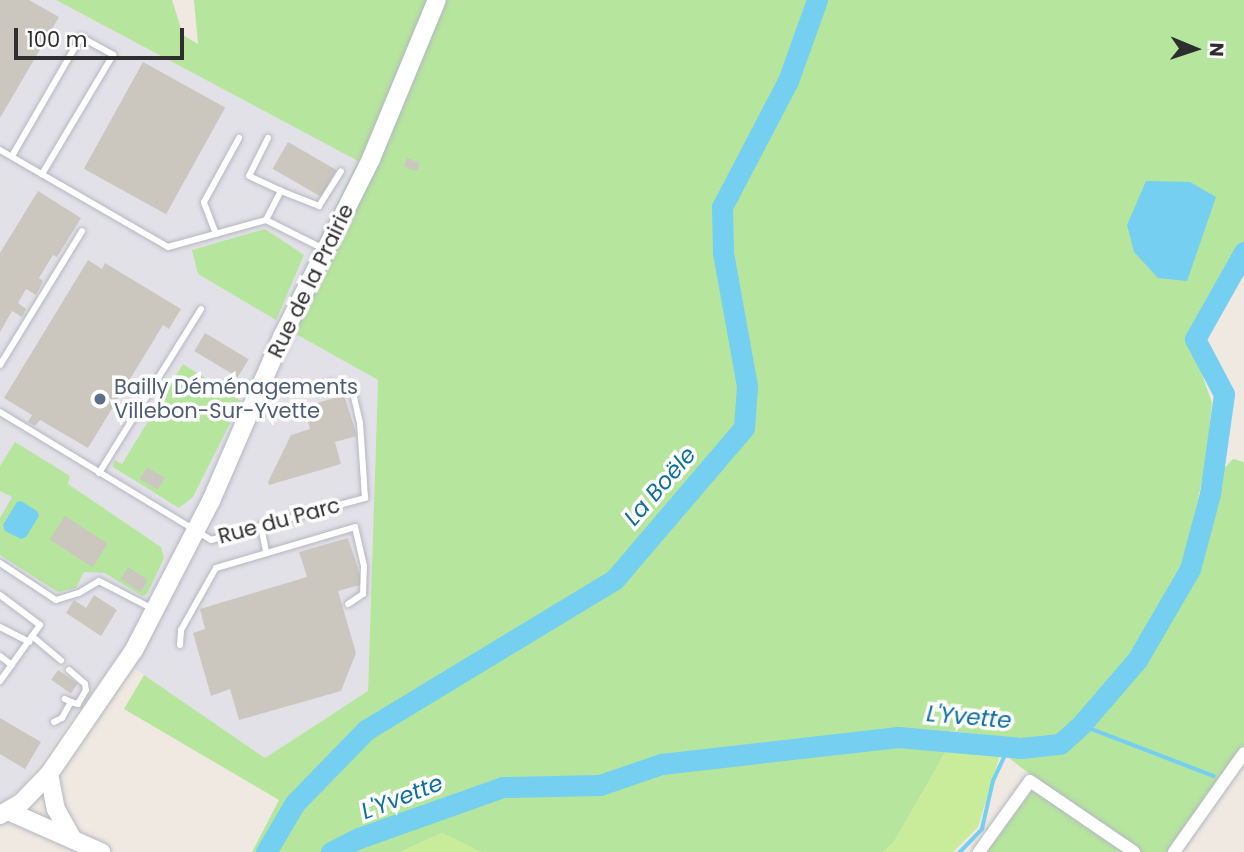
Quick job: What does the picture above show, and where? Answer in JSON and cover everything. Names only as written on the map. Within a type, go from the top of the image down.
[{"type":"street","name":"Rue de la Prairie","points":[[4,813],[30,795],[50,774],[134,650],[195,533],[324,249],[371,159],[437,0]]},
{"type":"street","points":[[1174,852],[1244,753]]},
{"type":"street","points":[[50,774],[56,809],[72,838]]},
{"type":"street","points":[[979,852],[1030,781],[1134,852]]},
{"type":"street","points":[[4,813],[63,838],[72,838],[101,852]]},
{"type":"lane","points":[[12,156],[81,37],[113,55],[42,174]]},
{"type":"lane","points":[[216,234],[204,202],[239,138]]},
{"type":"lane","points":[[268,138],[249,176],[281,191],[319,206],[341,171]]},
{"type":"lane","points":[[0,150],[167,247],[266,220],[324,249]]},
{"type":"lane","points":[[266,220],[281,191]]},
{"type":"lane","points":[[0,365],[82,231]]},
{"type":"lane","points":[[99,473],[201,309]]},
{"type":"lane","name":"Rue du Parc","points":[[195,533],[211,541],[365,498],[360,423],[353,392],[330,383],[315,388]]},
{"type":"lane","points":[[0,412],[195,533]]},
{"type":"lane","points":[[261,526],[266,552]]},
{"type":"lane","points":[[180,645],[181,630],[216,568],[355,527],[365,566],[363,594],[348,604]]},
{"type":"lane","points":[[0,563],[56,600],[79,593],[99,581],[155,610]]},
{"type":"lane","points":[[0,595],[40,625],[0,681]]},
{"type":"lane","points":[[0,627],[30,639],[61,660]]},
{"type":"lane","points":[[0,656],[12,664]]},
{"type":"lane","points":[[54,722],[62,718],[68,701],[78,704],[86,690],[85,684],[69,670]]},
{"type":"shaded area","points":[[0,0],[56,0],[359,161],[278,324],[378,380],[368,691],[265,758],[118,657],[22,787],[0,806]]},
{"type":"green space","points":[[56,0],[172,0],[183,35],[198,44],[194,0],[1244,0],[1244,243],[1188,334],[1212,403],[1206,462],[1184,565],[1115,677],[1068,731],[1053,737],[1022,740],[950,731],[948,748],[894,842],[883,852],[481,852],[442,833],[400,852],[252,852],[279,800],[124,709],[144,675],[265,758],[368,691],[378,380],[278,324],[358,161]]},
{"type":"green space","points":[[265,229],[304,255],[276,320],[198,274],[192,250]]},
{"type":"green space","points":[[183,364],[241,401],[193,497],[179,508],[113,467],[114,460],[122,464]]},
{"type":"green space","points":[[15,442],[70,476],[68,484],[161,547],[164,558],[147,594],[142,596],[105,573],[84,572],[76,588],[58,592],[0,555],[0,518],[12,497],[0,491],[0,466]]},
{"type":"green space","points":[[1233,459],[1244,462],[1244,747],[1169,852],[1142,852],[1057,795],[1009,758],[1012,753],[1064,749],[1137,660],[1190,569],[1212,481]]},
{"type":"green space","points":[[948,748],[1000,755],[978,827],[953,852],[883,852],[894,842]]},
{"type":"green space","points":[[1040,791],[1130,852],[986,852],[1031,792]]},
{"type":"green space","points":[[442,833],[481,852],[400,852]]},
{"type":"water","points":[[1146,181],[1190,182],[1216,197],[1187,281],[1158,278],[1134,252],[1127,225]]},
{"type":"water","points":[[21,501],[37,511],[39,516],[26,537],[21,539],[5,531],[3,525],[17,502]]},
{"type":"building","points":[[0,0],[29,0],[59,17],[0,118]]},
{"type":"building","points":[[143,62],[225,108],[166,214],[84,169]]},
{"type":"building","points":[[288,142],[336,170],[321,197],[272,169]]},
{"type":"building","points":[[407,158],[420,163],[417,171],[404,166]]},
{"type":"building","points":[[38,191],[81,218],[57,257],[53,255],[39,278],[43,281],[36,295],[26,289],[18,303],[26,309],[22,317],[12,311],[0,332],[0,253]]},
{"type":"building","points":[[88,260],[102,269],[105,263],[181,309],[169,329],[163,325],[88,448],[40,420],[35,426],[28,422],[32,415],[4,398]]},
{"type":"building","points":[[205,333],[249,359],[238,377],[194,351]]},
{"type":"building","points":[[344,395],[357,436],[335,442],[341,464],[269,485],[268,482],[291,435],[310,429],[304,407]]},
{"type":"building","points":[[147,467],[165,478],[158,490],[140,479]]},
{"type":"building","points":[[65,516],[108,544],[93,567],[50,539]]},
{"type":"building","points":[[348,538],[363,584],[338,591],[356,653],[341,691],[239,720],[230,689],[211,696],[193,633],[205,629],[200,609],[307,577],[299,552]]},
{"type":"building","points":[[128,567],[148,580],[141,592],[120,579]]},
{"type":"building","points":[[94,595],[117,610],[101,636],[66,613],[74,600],[86,608]]},
{"type":"building","points":[[58,670],[78,684],[71,694],[51,680]]},
{"type":"building","points":[[0,718],[41,742],[25,769],[0,754]]},
{"type":"waterway","name":"La Boële","points":[[266,852],[295,803],[366,730],[614,580],[744,428],[747,386],[723,252],[722,207],[788,81],[817,0]]},
{"type":"waterway","name":"L'Yvette","points":[[331,852],[359,838],[503,787],[600,785],[661,764],[898,737],[1021,748],[1060,744],[1081,725],[1137,660],[1190,569],[1210,494],[1224,394],[1195,339],[1244,252]]},
{"type":"waterway","points":[[1081,725],[1214,776]]},
{"type":"waterway","points":[[960,852],[982,829],[993,781],[1009,747]]},
{"type":"place","name":"Bailly Déménagements Villebon-Sur-Yvette","points":[[100,399]]}]
